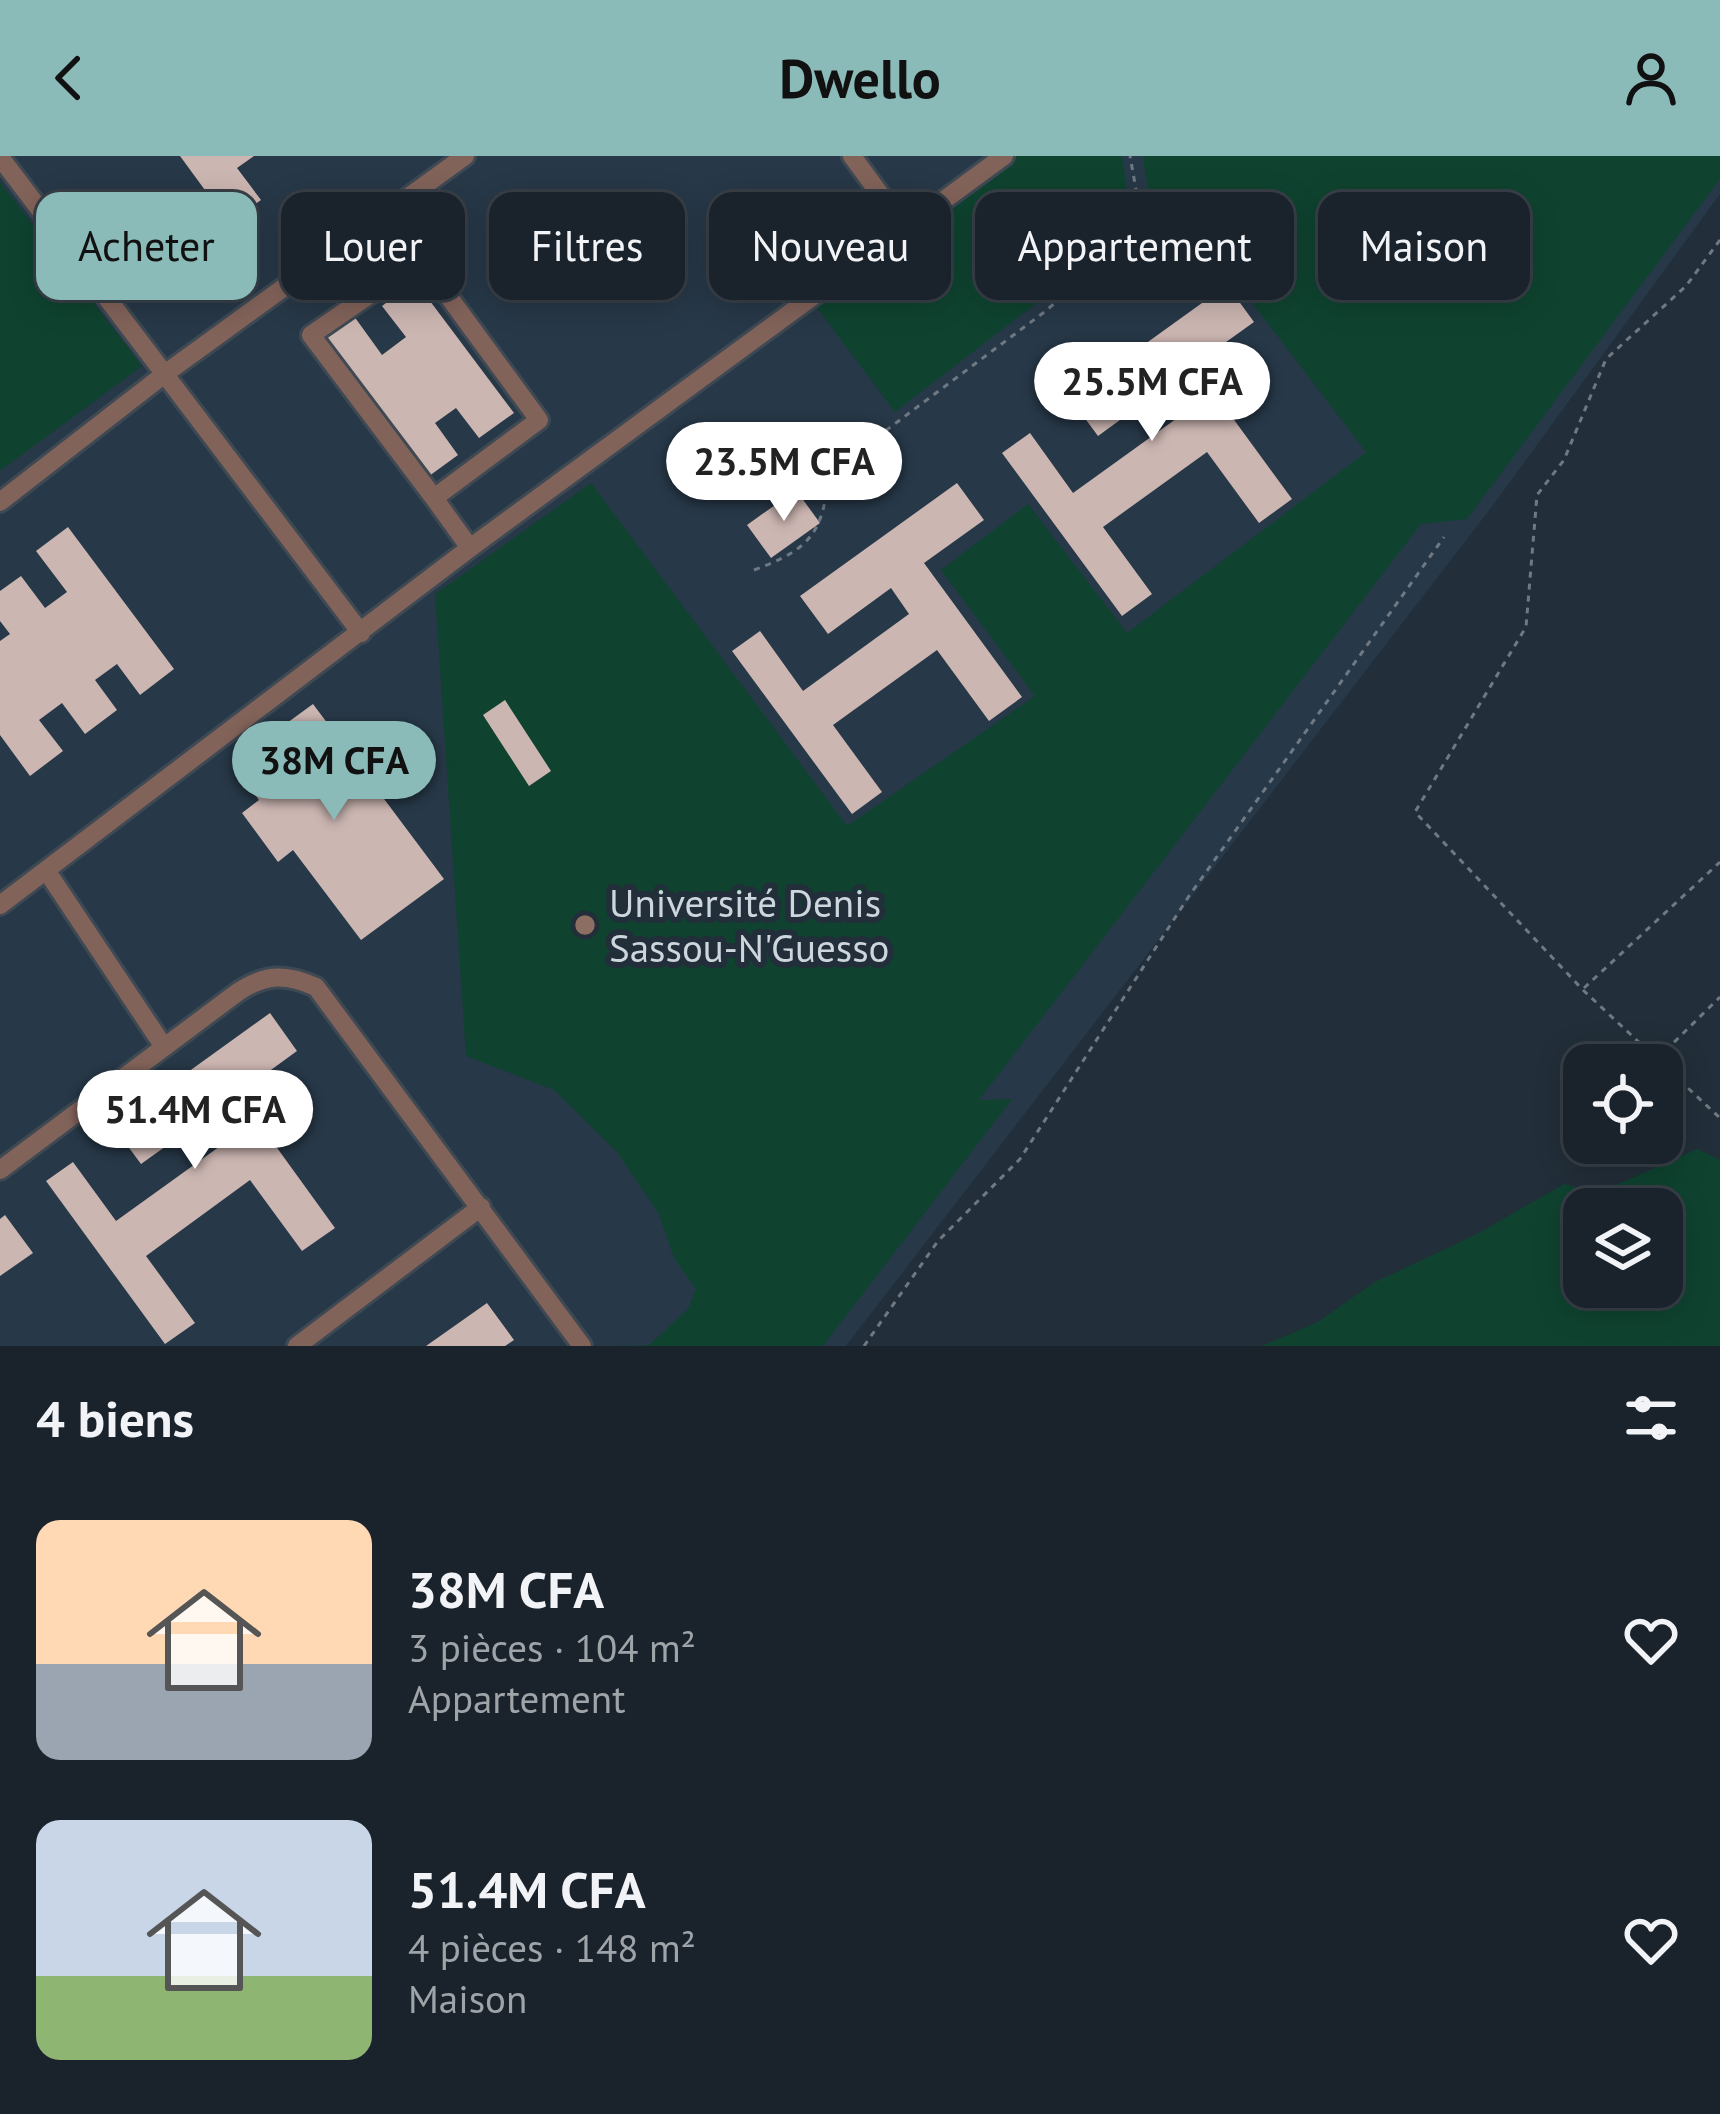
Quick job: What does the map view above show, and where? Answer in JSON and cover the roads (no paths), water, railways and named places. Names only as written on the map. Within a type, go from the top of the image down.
[{"type":"street","points":[[0,502],[465,156]]},
{"type":"street","points":[[951,194],[1004,156]]},
{"type":"street","points":[[0,157],[361,633]]},
{"type":"street","points":[[862,159],[882,192]]},
{"type":"street","points":[[434,498],[539,419],[422,259],[311,335],[470,548]]},
{"type":"street","points":[[0,905],[805,300]]},
{"type":"street","points":[[46,870],[164,1047]]},
{"type":"street","points":[[0,1170],[255,981],[294,977],[316,987],[582,1346]]},
{"type":"street","points":[[296,1346],[481,1207]]},
{"type":"place","name":"Université Denis Sassou-N'Guesso","points":[[585,925]]}]
